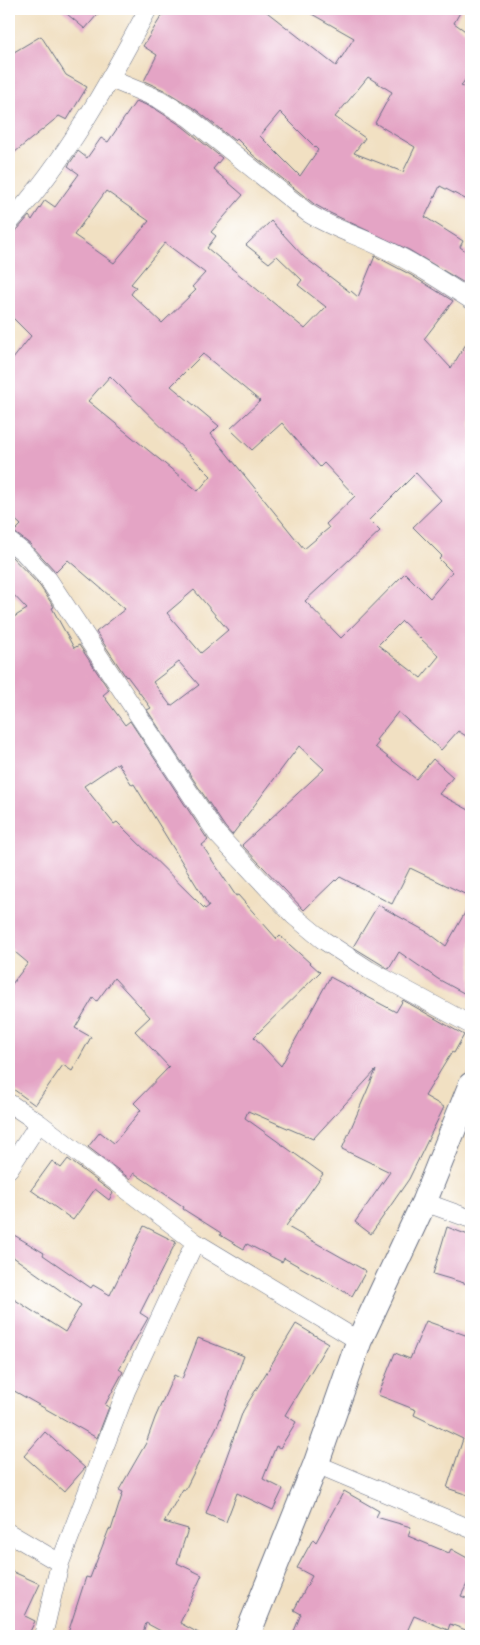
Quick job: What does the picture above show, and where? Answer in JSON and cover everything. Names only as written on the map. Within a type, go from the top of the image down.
[{"type":"main road","points":[[248,1636],[316,1464],[359,1341],[424,1202],[471,1085]]},
{"type":"street","points":[[9,223],[30,200],[63,156],[110,79],[148,9]]},
{"type":"street","points":[[110,79],[159,99],[188,117],[323,223],[404,258],[471,300]]},
{"type":"street","points":[[9,541],[23,552],[48,580],[217,834],[294,916],[323,940],[369,970],[471,1025]]},
{"type":"street","points":[[9,1103],[39,1123],[195,1242],[359,1341]]},
{"type":"street","points":[[9,1169],[39,1123]]},
{"type":"street","points":[[424,1202],[471,1220]]},
{"type":"street","points":[[43,1636],[60,1563],[126,1391],[195,1242]]},
{"type":"street","points":[[316,1464],[471,1529]]},
{"type":"street","points":[[9,1533],[60,1563]]},
{"type":"building","points":[[61,9],[102,9],[85,29]]},
{"type":"building","points":[[166,9],[263,9],[336,66],[354,38],[303,9],[462,9],[454,23],[471,35],[471,71],[461,86],[471,90],[471,202],[440,186],[425,217],[463,241],[460,247],[471,255],[471,287],[409,250],[314,204],[253,155],[237,139],[235,141],[195,109],[164,90],[144,81],[157,55],[143,46]],"holes":[[[368,77],[392,92],[375,123],[415,147],[403,172],[354,153],[365,138],[335,117]],[[280,112],[318,150],[300,176],[260,136]]]},
{"type":"building","points":[[41,36],[66,75],[87,87],[67,120],[59,116],[9,157],[9,55]]},
{"type":"building","points":[[136,101],[154,108],[182,126],[222,158],[213,169],[243,195],[211,232],[216,236],[207,248],[305,329],[326,307],[298,285],[302,280],[277,256],[269,263],[246,245],[271,221],[304,257],[358,297],[375,256],[411,275],[453,301],[424,339],[451,368],[471,336],[471,739],[458,731],[441,750],[398,712],[376,740],[379,742],[375,747],[416,779],[433,759],[453,777],[439,794],[471,811],[471,897],[410,868],[392,904],[340,877],[304,910],[242,845],[324,769],[299,746],[232,835],[147,710],[151,708],[126,677],[96,632],[125,609],[68,560],[56,572],[31,545],[14,532],[21,525],[9,514],[9,364],[31,336],[9,314],[9,233],[17,230],[29,216],[32,220],[45,200],[55,207],[79,174],[68,166],[78,151],[87,158],[101,138],[108,142]],"holes":[[[106,191],[149,221],[114,263],[74,235]],[[165,243],[205,273],[192,287],[196,290],[162,323],[131,294],[136,287],[131,284]],[[203,354],[260,401],[230,429],[252,450],[282,423],[320,467],[324,463],[355,496],[326,524],[329,528],[304,549],[211,434],[219,426],[171,386]],[[110,376],[211,476],[198,491],[88,401]],[[416,473],[441,500],[413,527],[442,556],[439,559],[452,572],[430,598],[405,573],[341,638],[305,601],[380,531],[369,520]],[[194,590],[228,630],[201,653],[167,613]],[[402,621],[439,656],[421,678],[378,645]],[[179,662],[199,685],[171,706],[153,682]]]},
{"type":"building","points":[[9,191],[15,199],[9,207]]},
{"type":"building","points":[[9,554],[40,586],[54,607],[52,608],[74,648],[79,645],[109,690],[103,695],[125,725],[130,721],[208,840],[202,845],[236,896],[238,895],[277,939],[280,936],[320,972],[254,1037],[281,1066],[330,977],[396,1012],[403,1000],[464,1035],[425,1096],[444,1107],[409,1179],[371,1234],[355,1222],[390,1172],[342,1149],[376,1070],[313,1139],[248,1111],[245,1118],[323,1174],[286,1226],[366,1271],[352,1296],[284,1258],[282,1262],[247,1244],[244,1249],[220,1235],[221,1233],[183,1209],[184,1207],[134,1173],[130,1179],[88,1147],[100,1132],[114,1143],[141,1110],[134,1103],[169,1067],[135,1031],[150,1017],[114,978],[97,1001],[93,998],[75,1028],[91,1037],[72,1071],[63,1065],[35,1105],[9,1086],[9,988],[28,963],[9,947],[9,620],[27,609],[9,590]],"holes":[[[118,763],[132,785],[134,784],[209,906],[205,909],[117,822],[114,824],[84,786]]]},
{"type":"building","points":[[471,902],[471,997],[438,979],[399,952],[389,969],[353,947],[378,905],[429,933],[446,946]]},
{"type":"building","points":[[68,1159],[113,1193],[109,1200],[95,1189],[73,1220],[31,1190],[52,1161],[61,1168]]},
{"type":"building","points":[[144,1226],[176,1242],[140,1313],[148,1318],[119,1369],[123,1372],[105,1405],[109,1407],[97,1438],[9,1388],[9,1296],[65,1332],[81,1305],[9,1254],[9,1232],[44,1253],[43,1255],[91,1288],[93,1285],[110,1295]]},
{"type":"building","points":[[447,1227],[471,1236],[471,1285],[433,1274]]},
{"type":"building","points":[[426,1321],[471,1337],[471,1496],[447,1488],[463,1439],[414,1415],[416,1410],[378,1395],[395,1353],[410,1359]]},
{"type":"building","points":[[296,1324],[328,1343],[285,1415],[296,1422],[280,1448],[276,1446],[263,1479],[283,1489],[273,1510],[237,1493],[226,1522],[206,1514],[243,1411]]},
{"type":"building","points":[[198,1338],[244,1356],[219,1422],[185,1490],[183,1489],[164,1522],[188,1529],[177,1563],[202,1575],[180,1623],[204,1636],[170,1636],[146,1623],[142,1636],[67,1636],[86,1577],[90,1578],[109,1529],[111,1530],[123,1492],[119,1490],[146,1443],[174,1375],[182,1379]]},
{"type":"building","points":[[45,1432],[85,1468],[64,1492],[24,1456]]},
{"type":"building","points":[[344,1491],[379,1511],[376,1517],[411,1527],[408,1536],[449,1553],[451,1549],[471,1560],[471,1576],[461,1596],[471,1600],[471,1632],[450,1624],[448,1630],[414,1616],[405,1636],[292,1636],[301,1614],[294,1610],[312,1576],[297,1568],[313,1539],[316,1542]]},
{"type":"building","points":[[9,1570],[40,1584],[25,1616],[35,1621],[28,1636],[9,1636]]}]
